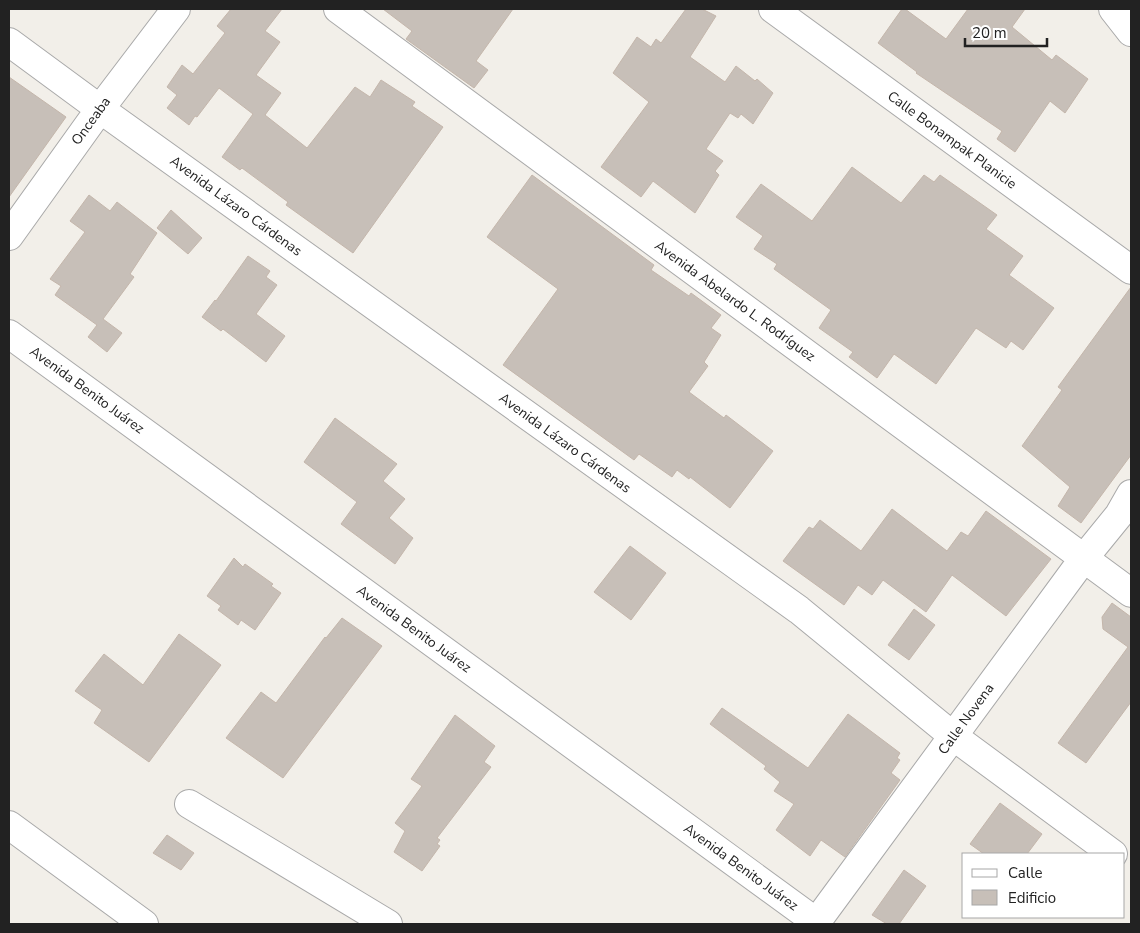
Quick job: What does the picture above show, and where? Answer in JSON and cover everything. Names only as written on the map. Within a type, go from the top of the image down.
[{"type":"street","name":"Onceaba","points":[[9,236],[100,109],[176,9]]},
{"type":"street","name":"Avenida Abelardo L. Rodríguez","points":[[338,9],[1131,593]]},
{"type":"street","name":"Calle Bonampak Planicie","points":[[773,9],[1131,270]]},
{"type":"street","points":[[1113,9],[1131,32]]},
{"type":"street","name":"Avenida Lázaro Cárdenas","points":[[9,42],[799,610],[953,736],[1112,853]]},
{"type":"street","name":"Avenida Benito Juárez","points":[[9,334],[817,924]]},
{"type":"street","name":"Calle Novena","points":[[817,924],[1084,558],[1127,511]]},
{"type":"street","points":[[189,804],[388,924]]},
{"type":"street","points":[[9,825],[144,924]]},
{"type":"building","points":[[231,9],[282,9],[265,31],[280,42],[256,75],[281,93],[265,115],[307,148],[355,87],[370,97],[381,80],[415,102],[412,106],[443,127],[353,253],[286,205],[288,202],[242,168],[240,170],[222,157],[253,114],[219,88],[189,125],[167,108],[177,95],[167,87],[182,65],[193,74],[225,33],[217,26]]},
{"type":"building","points":[[383,9],[513,9],[476,61],[488,70],[474,88],[406,39],[412,31]]},
{"type":"building","points":[[686,9],[702,9],[716,16],[690,57],[725,82],[736,66],[755,81],[757,79],[773,93],[753,124],[741,114],[738,118],[730,113],[706,149],[723,161],[715,171],[719,175],[695,213],[653,181],[641,197],[601,167],[649,102],[613,73],[637,37],[651,47],[656,39],[661,43]]},
{"type":"building","points":[[902,9],[905,9],[946,39],[968,9],[1025,9],[1012,27],[1052,60],[1056,55],[1088,79],[1065,113],[1050,101],[1015,152],[997,139],[1002,131],[916,73],[878,43]]},
{"type":"building","points":[[9,77],[66,117],[9,197]]},
{"type":"building","points":[[852,167],[901,203],[924,175],[934,182],[940,175],[997,215],[986,229],[1023,256],[1009,275],[1054,308],[1023,350],[1011,341],[1006,348],[976,328],[936,384],[894,354],[877,378],[849,357],[853,352],[819,328],[831,310],[774,269],[777,264],[754,249],[763,236],[736,217],[761,184],[812,221]]},
{"type":"building","points":[[532,175],[654,265],[651,270],[689,296],[691,293],[721,315],[711,328],[721,335],[704,362],[708,366],[689,392],[724,418],[726,415],[773,451],[730,508],[690,477],[689,479],[677,470],[672,477],[639,454],[634,460],[503,365],[558,289],[487,237]]},
{"type":"building","points":[[89,195],[110,211],[117,202],[157,233],[130,274],[134,277],[103,319],[122,333],[107,352],[88,337],[97,325],[55,295],[61,286],[50,279],[85,232],[70,221]]},
{"type":"building","points":[[171,210],[202,238],[188,254],[157,228]]},
{"type":"building","points":[[248,256],[270,271],[266,277],[277,285],[256,314],[285,336],[266,362],[223,329],[221,331],[202,317],[216,301]]},
{"type":"building","points":[[1131,287],[1131,455],[1081,523],[1058,506],[1070,487],[1022,446],[1062,390],[1058,387]]},
{"type":"building","points":[[335,418],[397,464],[383,481],[405,499],[389,518],[413,538],[395,564],[341,524],[357,502],[304,462]]},
{"type":"building","points":[[892,509],[947,551],[961,532],[968,536],[986,511],[1051,559],[1006,616],[952,575],[926,612],[883,580],[872,595],[858,585],[844,605],[783,561],[809,527],[813,529],[820,520],[861,551]]},
{"type":"building","points":[[630,546],[666,573],[631,620],[594,592]]},
{"type":"building","points":[[234,558],[243,567],[245,564],[273,584],[271,586],[281,593],[255,630],[241,620],[238,625],[218,610],[221,606],[207,596]]},
{"type":"building","points":[[1112,603],[1131,617],[1131,702],[1086,763],[1058,743],[1128,647],[1103,629],[1102,617]]},
{"type":"building","points":[[914,609],[935,625],[909,660],[888,645]]},
{"type":"building","points":[[342,618],[382,646],[283,778],[226,738],[261,692],[276,703],[325,637]]},
{"type":"building","points":[[179,634],[221,665],[149,762],[94,723],[102,710],[75,691],[104,654],[143,685]]},
{"type":"building","points":[[722,708],[808,768],[848,714],[900,753],[897,758],[900,760],[891,773],[900,780],[845,857],[821,840],[810,856],[776,830],[794,804],[774,791],[780,782],[764,769],[766,766],[710,724]]},
{"type":"building","points":[[455,715],[495,746],[484,762],[491,767],[437,838],[440,840],[437,844],[440,846],[422,871],[394,852],[405,831],[395,823],[422,786],[411,779]]},
{"type":"building","points":[[1000,803],[1042,834],[1028,853],[983,853],[970,844]]},
{"type":"building","points":[[167,835],[194,853],[181,870],[153,853]]},
{"type":"building","points":[[904,870],[926,886],[899,924],[887,924],[872,915]]}]
